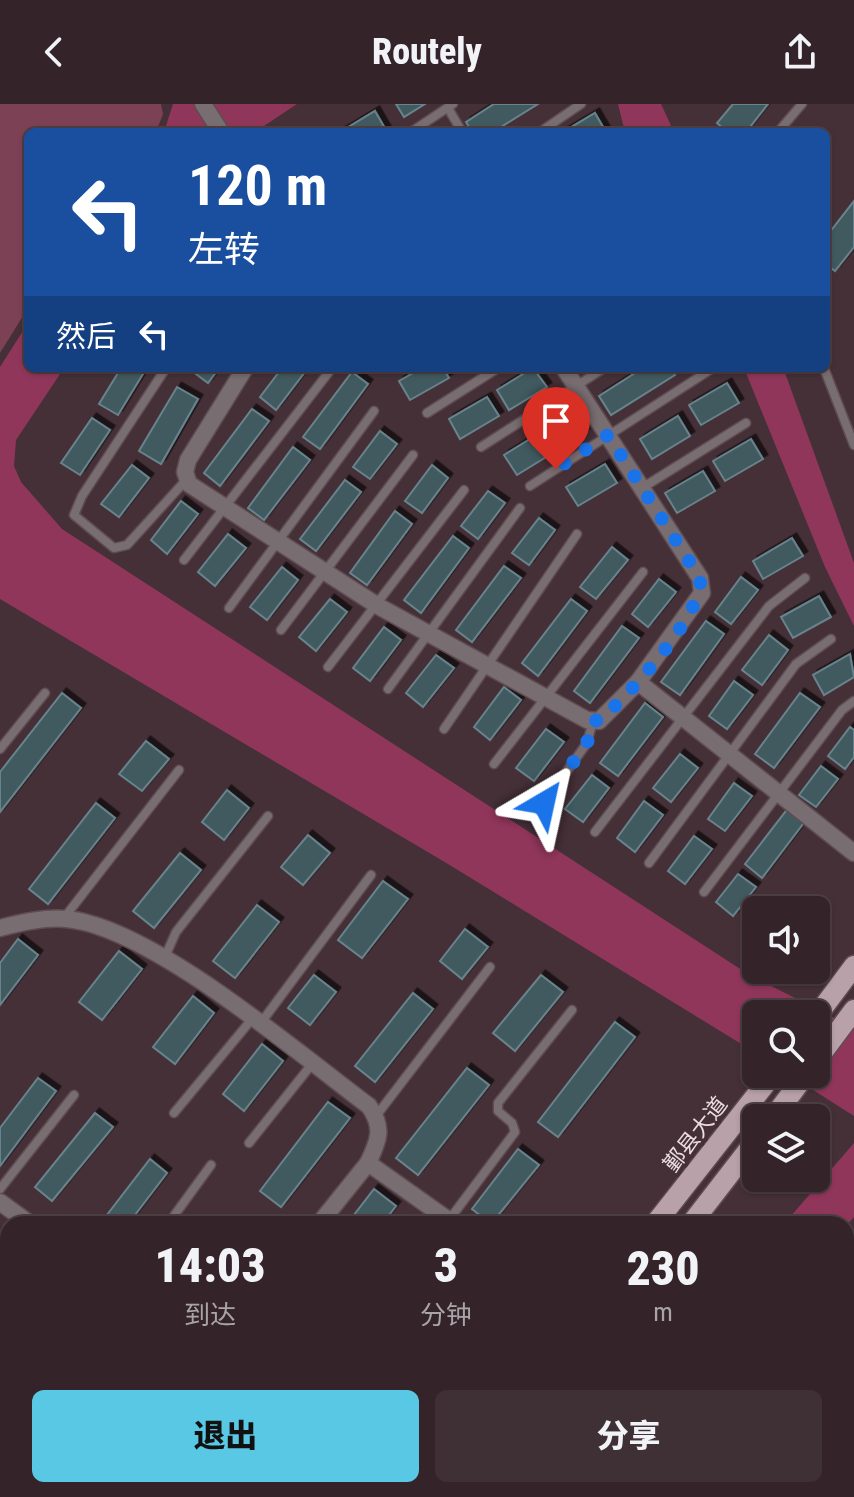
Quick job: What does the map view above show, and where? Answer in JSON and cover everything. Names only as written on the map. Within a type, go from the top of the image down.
[{"type":"main road","points":[[829,1000],[854,966]]},
{"type":"main road","points":[[830,1042],[852,1013]]},
{"type":"main road","name":"鄞县大道","points":[[661,1216],[762,1088]]},
{"type":"main road","points":[[697,1216],[742,1158]]},
{"type":"street","points":[[203,104],[218,128]]},
{"type":"street","points":[[243,372],[188,460],[189,484],[378,606],[547,698],[599,721],[638,682],[688,618],[702,593],[700,578],[567,372]]},
{"type":"street","points":[[638,682],[854,853]]},
{"type":"street","points":[[0,928],[64,918],[94,924],[123,935],[256,1022],[369,1106],[380,1124],[379,1140],[368,1163],[325,1216]]},
{"type":"street","points":[[368,1163],[440,1216]]},
{"type":"street","points":[[0,1202],[18,1216]]},
{"type":"lane","points":[[546,128],[581,104]]},
{"type":"lane","points":[[781,128],[802,104]]},
{"type":"lane","points":[[417,128],[451,106],[460,128]]},
{"type":"lane","points":[[163,372],[82,496],[74,515],[114,548],[127,545],[187,478]]},
{"type":"lane","points":[[184,560],[329,372]]},
{"type":"lane","points":[[427,413],[492,372]]},
{"type":"lane","points":[[481,447],[598,372]]},
{"type":"lane","points":[[530,486],[707,372]]},
{"type":"lane","points":[[826,372],[854,445]]},
{"type":"lane","points":[[229,608],[374,411]]},
{"type":"lane","points":[[642,488],[746,423]]},
{"type":"lane","points":[[281,630],[413,455]]},
{"type":"lane","points":[[328,667],[378,606],[464,490]]},
{"type":"lane","points":[[388,689],[520,508]]},
{"type":"lane","points":[[444,729],[577,534]]},
{"type":"lane","points":[[494,764],[643,572]]},
{"type":"lane","points":[[595,832],[769,606],[805,578]]},
{"type":"lane","points":[[649,863],[796,664],[831,639]]},
{"type":"lane","points":[[0,749],[45,693]]},
{"type":"lane","points":[[704,892],[842,710],[854,701]]},
{"type":"lane","points":[[544,803],[587,743],[593,720]]},
{"type":"lane","points":[[64,918],[179,770]]},
{"type":"lane","points":[[164,959],[176,932],[268,816]]},
{"type":"lane","points":[[174,1113],[256,1022],[371,875]]},
{"type":"lane","points":[[375,1116],[490,967]]},
{"type":"lane","points":[[455,1216],[515,1132],[512,1123],[498,1111],[498,1103],[572,1010]]},
{"type":"lane","points":[[249,1143],[312,1064]]},
{"type":"lane","points":[[0,1189],[74,1095]]},
{"type":"lane","points":[[174,1216],[211,1165]]},
{"type":"shaded area","points":[[0,104],[161,104],[163,114],[158,128],[24,128],[24,314],[0,353]]},
{"type":"shaded area","points":[[173,104],[297,104],[261,128],[165,128]]},
{"type":"shaded area","points":[[618,104],[661,104],[672,128],[624,128]]},
{"type":"shaded area","points":[[24,329],[24,372],[61,372],[16,440],[14,466],[21,482],[62,529],[742,970],[742,984],[768,984],[799,1000],[742,1000],[742,1044],[448,864],[0,599],[0,367]]},
{"type":"shaded area","points":[[746,372],[785,372],[854,563],[854,626],[825,567]]},
{"type":"shaded area","points":[[830,1016],[854,1028],[854,1116],[810,1088],[830,1088]]},
{"type":"shaded area","points":[[854,1143],[854,1216],[791,1216],[812,1192],[830,1192],[830,1171]]},
{"type":"building","points":[[396,104],[425,104],[404,117]]},
{"type":"building","points":[[494,104],[538,104],[499,128],[470,128],[466,122]]},
{"type":"building","points":[[733,104],[768,104],[749,128],[723,128],[717,123]]},
{"type":"building","points":[[375,111],[385,128],[347,128]]},
{"type":"building","points":[[595,113],[604,128],[570,128]]},
{"type":"building","points":[[854,201],[854,247],[835,271],[830,267],[830,232]]},
{"type":"building","points":[[119,372],[144,372],[118,415],[99,404]]},
{"type":"building","points":[[193,372],[216,372],[208,383]]},
{"type":"building","points":[[279,372],[305,372],[276,410],[260,397]]},
{"type":"building","points":[[352,372],[368,384],[320,449],[303,437]]},
{"type":"building","points":[[415,372],[445,372],[449,378],[410,400],[399,381]]},
{"type":"building","points":[[526,372],[536,372],[547,387],[509,410],[497,390]]},
{"type":"building","points":[[637,372],[673,372],[675,375],[611,415],[599,396]]},
{"type":"building","points":[[727,383],[739,403],[701,425],[689,405]]},
{"type":"building","points":[[177,387],[198,399],[161,464],[139,451]]},
{"type":"building","points":[[487,397],[499,416],[460,439],[449,419]]},
{"type":"building","points":[[252,409],[269,421],[220,486],[204,473]]},
{"type":"building","points":[[572,413],[585,433],[517,475],[504,455]]},
{"type":"building","points":[[678,416],[690,436],[652,459],[640,439]]},
{"type":"building","points":[[92,418],[110,430],[80,475],[61,463]]},
{"type":"building","points":[[380,431],[397,444],[370,479],[353,467]]},
{"type":"building","points":[[751,439],[763,459],[725,481],[713,461]]},
{"type":"building","points":[[293,447],[310,460],[264,520],[248,508]]},
{"type":"building","points":[[605,464],[617,483],[578,506],[566,487]]},
{"type":"building","points":[[132,465],[149,478],[119,517],[101,504]]},
{"type":"building","points":[[432,465],[448,478],[422,513],[405,501]]},
{"type":"building","points":[[703,471],[715,491],[677,513],[665,493]]},
{"type":"building","points":[[345,480],[361,492],[316,551],[300,539]]},
{"type":"building","points":[[488,491],[505,503],[478,539],[461,526]]},
{"type":"building","points":[[181,501],[198,514],[167,554],[151,540]]},
{"type":"building","points":[[395,511],[412,524],[367,585],[350,573]]},
{"type":"building","points":[[539,518],[555,530],[529,565],[512,553]]},
{"type":"building","points":[[228,534],[246,548],[215,586],[198,572]]},
{"type":"building","points":[[453,536],[469,548],[421,613],[404,600]]},
{"type":"building","points":[[792,538],[803,556],[763,579],[753,561]]},
{"type":"building","points":[[612,547],[628,560],[596,599],[580,587]]},
{"type":"building","points":[[504,566],[521,578],[472,642],[456,630]]},
{"type":"building","points":[[282,567],[298,580],[267,620],[250,607]]},
{"type":"building","points":[[741,577],[758,590],[731,624],[715,612]]},
{"type":"building","points":[[659,579],[676,592],[648,627],[632,614]]},
{"type":"building","points":[[819,596],[831,617],[793,638],[781,617]]},
{"type":"building","points":[[330,599],[347,612],[316,651],[299,637]]},
{"type":"building","points":[[571,599],[587,611],[538,676],[522,663]]},
{"type":"building","points":[[706,621],[724,634],[680,695],[661,682]]},
{"type":"building","points":[[622,626],[639,638],[590,703],[574,691]]},
{"type":"building","points":[[384,627],[401,640],[370,681],[353,668]]},
{"type":"building","points":[[769,635],[788,650],[762,685],[742,670]]},
{"type":"building","points":[[850,654],[854,677],[824,695],[813,675]]},
{"type":"building","points":[[436,655],[454,668],[423,707],[406,693]]},
{"type":"building","points":[[734,681],[753,695],[727,729],[709,716]]},
{"type":"building","points":[[504,687],[521,700],[490,740],[474,727]]},
{"type":"building","points":[[62,693],[81,708],[0,812],[0,772]]},
{"type":"building","points":[[800,693],[820,707],[774,768],[755,754]]},
{"type":"building","points":[[645,703],[663,717],[618,776],[600,763]]},
{"type":"building","points":[[850,727],[854,730],[854,757],[845,769],[828,756]]},
{"type":"building","points":[[546,729],[564,742],[534,781],[516,768]]},
{"type":"building","points":[[146,741],[169,759],[142,791],[119,774]]},
{"type":"building","points":[[680,754],[698,768],[671,802],[653,788]]},
{"type":"building","points":[[821,766],[838,779],[816,807],[799,795]]},
{"type":"building","points":[[592,775],[609,788],[583,822],[565,809]]},
{"type":"building","points":[[734,783],[752,796],[725,831],[708,819]]},
{"type":"building","points":[[227,790],[249,808],[224,840],[202,822]]},
{"type":"building","points":[[644,801],[663,815],[635,852],[617,838]]},
{"type":"building","points":[[96,803],[115,818],[48,904],[29,889]]},
{"type":"building","points":[[789,807],[806,820],[762,878],[745,864]]},
{"type":"building","points":[[308,835],[330,853],[303,885],[281,867]]},
{"type":"building","points":[[694,836],[712,849],[685,884],[668,871]]},
{"type":"building","points":[[180,853],[201,870],[154,928],[133,911]]},
{"type":"building","points":[[738,874],[756,887],[749,896],[742,896],[742,905],[733,916],[716,902]]},
{"type":"building","points":[[383,881],[408,899],[362,958],[338,940]]},
{"type":"building","points":[[257,905],[279,922],[235,978],[213,961]]},
{"type":"building","points":[[465,929],[488,947],[462,979],[440,961]]},
{"type":"building","points":[[18,939],[38,955],[0,1005],[0,963]]},
{"type":"building","points":[[119,951],[142,969],[102,1020],[79,1002]]},
{"type":"building","points":[[314,975],[336,992],[310,1025],[288,1008]]},
{"type":"building","points":[[541,975],[563,992],[515,1051],[493,1033]]},
{"type":"building","points":[[413,993],[433,1009],[375,1082],[355,1066]]},
{"type":"building","points":[[193,996],[214,1013],[175,1064],[153,1047]]},
{"type":"building","points":[[615,1022],[635,1037],[558,1137],[538,1122]]},
{"type":"building","points":[[262,1044],[283,1061],[244,1111],[223,1094]]},
{"type":"building","points":[[467,1068],[489,1085],[418,1175],[396,1158]]},
{"type":"building","points":[[38,1078],[56,1091],[0,1166],[0,1128]]},
{"type":"building","points":[[328,1102],[350,1118],[281,1207],[260,1191]]},
{"type":"building","points":[[95,1113],[113,1127],[52,1201],[35,1187]]},
{"type":"building","points":[[518,1149],[539,1165],[498,1216],[481,1216],[472,1209]]},
{"type":"building","points":[[150,1159],[167,1173],[134,1216],[106,1216]]},
{"type":"building","points":[[374,1189],[396,1206],[388,1216],[353,1216]]},
{"type":"route","points":[[544,803],[587,743],[593,720],[599,721],[638,682],[688,618],[702,593],[700,578],[608,435],[556,469]]}]
